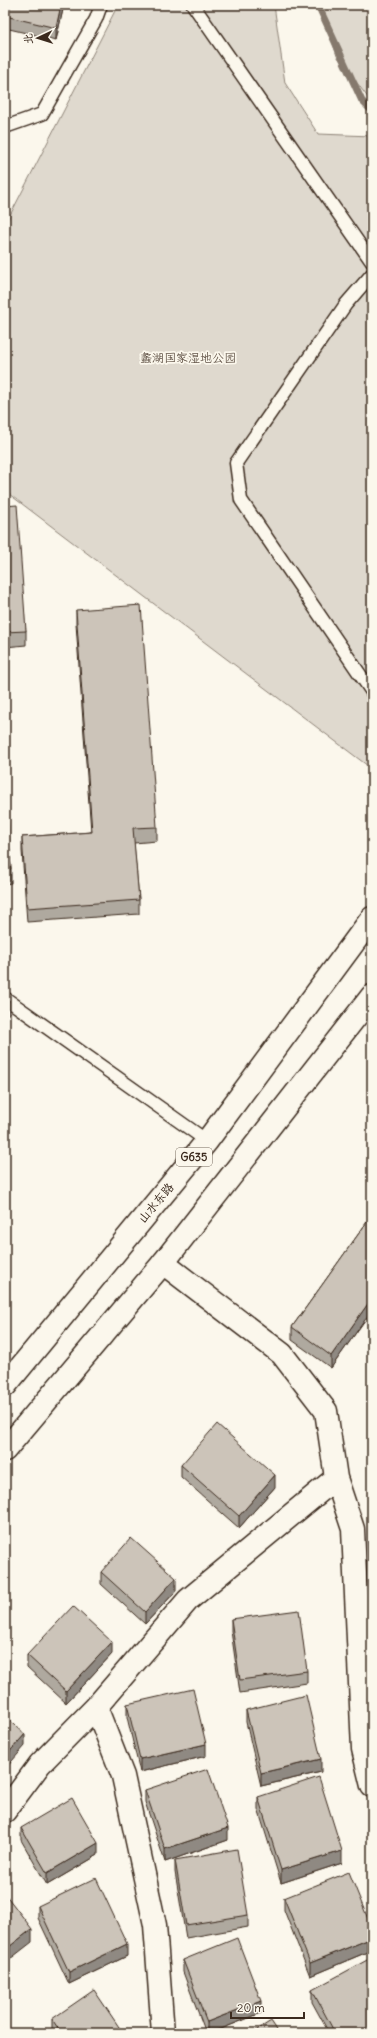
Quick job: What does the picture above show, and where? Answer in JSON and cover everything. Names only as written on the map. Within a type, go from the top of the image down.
[{"type":"main road","name":"山水东路","points":[[5,1386],[207,1141],[372,918]]},
{"type":"main road","points":[[5,1450],[163,1263],[372,996]]},
{"type":"main road","points":[[163,1263],[282,1354],[326,1411],[336,1478],[353,1529],[363,1749],[372,1786]]},
{"type":"main road","points":[[5,1811],[40,1764],[96,1707],[188,1600],[336,1478]]},
{"type":"main road","points":[[96,1707],[123,1776],[155,1925],[163,2033]]},
{"type":"lane","points":[[5,127],[42,114],[96,19],[101,5]]},
{"type":"lane","points":[[193,5],[372,262]]},
{"type":"lane","points":[[372,274],[346,304],[236,463],[241,500],[372,692]]},
{"type":"lane","points":[[5,998],[207,1141]]},
{"type":"green space","name":"蠡湖国家湿地公园","points":[[118,5],[274,5],[285,83],[318,134],[372,136],[372,769],[5,491],[5,225]]},
{"type":"green space","points":[[320,5],[372,5],[372,103],[337,56]]},
{"type":"building","points":[[5,5],[61,5],[56,28],[5,16]]},
{"type":"building","points":[[17,505],[26,631],[5,632],[5,506]]},
{"type":"building","points":[[141,605],[157,827],[133,828],[139,900],[27,908],[22,837],[92,832],[76,610]]},
{"type":"building","points":[[5,783],[11,869],[5,870]]},
{"type":"building","points":[[5,998],[9,1001],[5,1006]]},
{"type":"building","points":[[372,1215],[372,1298],[331,1356],[292,1327]]},
{"type":"building","points":[[217,1424],[275,1475],[239,1516],[181,1465]]},
{"type":"building","points":[[131,1538],[176,1578],[145,1612],[101,1572]]},
{"type":"building","points":[[73,1606],[112,1642],[66,1691],[27,1655]]},
{"type":"building","points":[[299,1610],[307,1671],[240,1680],[231,1619]]},
{"type":"building","points":[[193,1689],[206,1744],[140,1759],[127,1704]]},
{"type":"building","points":[[306,1695],[321,1759],[261,1773],[246,1710]]},
{"type":"building","points":[[5,1716],[25,1734],[5,1757]]},
{"type":"building","points":[[208,1769],[228,1828],[165,1849],[145,1790]]},
{"type":"building","points":[[319,1777],[342,1851],[281,1870],[258,1797]]},
{"type":"building","points":[[72,1798],[98,1843],[47,1873],[21,1828]]},
{"type":"building","points":[[237,1849],[248,1915],[186,1925],[175,1860]]},
{"type":"building","points":[[349,1872],[372,1929],[372,1938],[310,1963],[284,1898]]},
{"type":"building","points":[[96,1878],[127,1944],[69,1972],[38,1906]]},
{"type":"building","points":[[5,1894],[32,1929],[5,1950]]},
{"type":"building","points":[[237,1938],[261,2001],[207,2022],[183,1960]]},
{"type":"building","points":[[369,1959],[372,1965],[372,2033],[335,2033],[312,1990]]},
{"type":"building","points":[[94,1990],[123,2033],[61,2033],[52,2019]]},
{"type":"building","points":[[5,2015],[9,2033],[5,2033]]},
{"type":"building","points":[[271,2021],[279,2033],[252,2033]]},
{"type":"waterway","points":[[318,5],[362,101],[372,111]]}]
